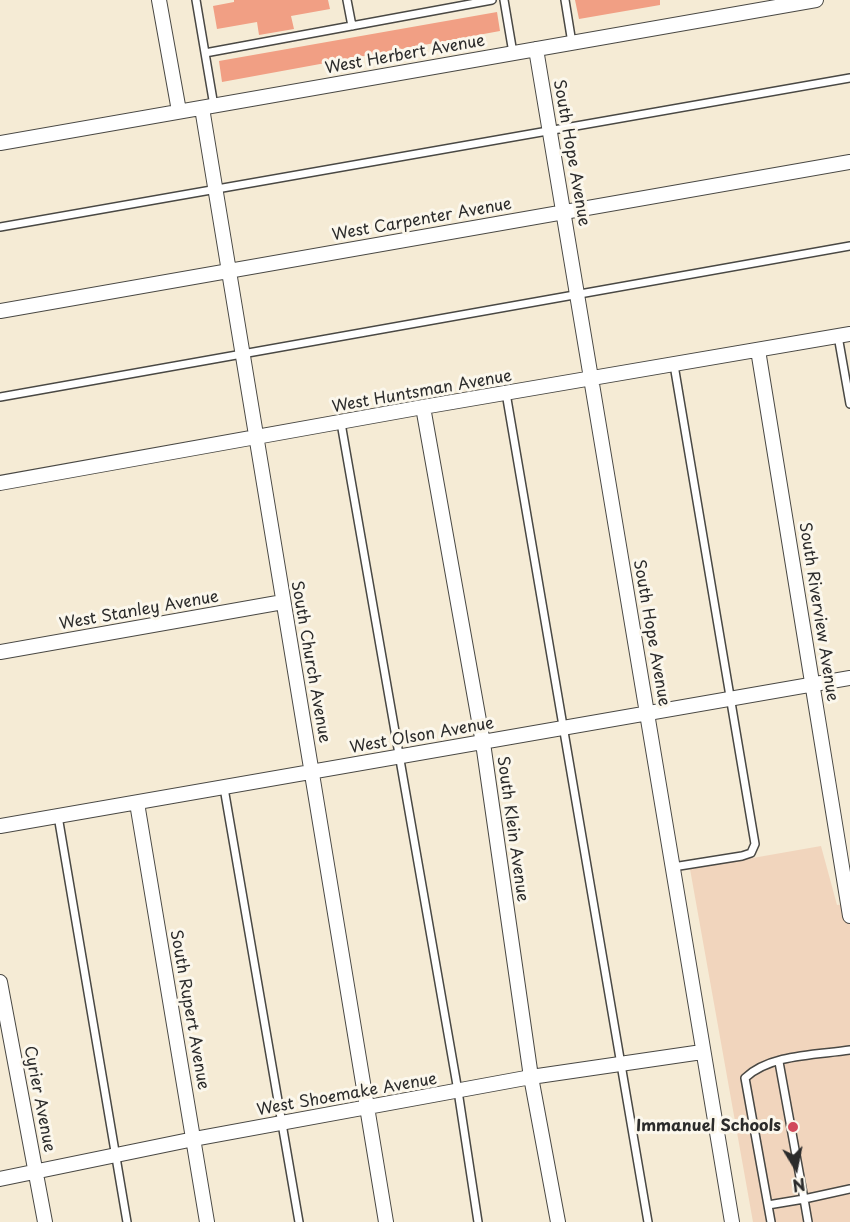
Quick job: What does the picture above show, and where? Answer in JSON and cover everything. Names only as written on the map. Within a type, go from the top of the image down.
[{"type":"street","points":[[159,0],[179,111]]},
{"type":"street","name":"West Herbert Avenue","points":[[0,143],[816,0]]},
{"type":"street","name":"South Hope Avenue","points":[[536,49],[732,1222]]},
{"type":"street","name":"South Church Avenue","points":[[208,107],[216,189],[386,1222]]},
{"type":"street","name":"West Carpenter Avenue","points":[[0,311],[850,162]]},
{"type":"street","name":"West Huntsman Avenue","points":[[0,483],[341,423],[423,406],[592,380],[844,335]]},
{"type":"street","name":"South Riverview Avenue","points":[[758,350],[850,916]]},
{"type":"street","name":"South Klein Avenue","points":[[423,406],[483,742],[531,1077],[558,1222]]},
{"type":"street","name":"West Stanley Avenue","points":[[0,652],[283,603]]},
{"type":"street","name":"West Olson Avenue","points":[[0,826],[850,678]]},
{"type":"street","name":"South Rupert Avenue","points":[[137,803],[207,1222]]},
{"type":"street","name":"Cyrier Avenue","points":[[0,982],[45,1222]]},
{"type":"street","name":"West Shoemake Avenue","points":[[0,1179],[194,1139],[531,1077],[702,1052]]},
{"type":"lane","points":[[195,0],[205,53],[208,107]]},
{"type":"lane","points":[[347,0],[352,26]]},
{"type":"lane","points":[[205,53],[492,0]]},
{"type":"lane","points":[[504,0],[513,53]]},
{"type":"lane","points":[[564,0],[572,43]]},
{"type":"lane","points":[[0,227],[850,78]]},
{"type":"lane","points":[[0,397],[850,246]]},
{"type":"lane","points":[[844,335],[850,404]]},
{"type":"lane","points":[[673,867],[742,855],[751,852],[755,844],[674,365]]},
{"type":"lane","points":[[506,393],[648,1222]]},
{"type":"lane","points":[[341,423],[458,1091],[478,1222]]},
{"type":"lane","points":[[224,788],[299,1222]]},
{"type":"lane","points":[[58,816],[127,1222]]},
{"type":"lane","points":[[771,1222],[745,1078],[754,1070],[779,1062],[850,1050]]},
{"type":"lane","points":[[779,1062],[808,1222]]},
{"type":"lane","points":[[768,1205],[850,1189]]},
{"type":"shaded area","name":"Immanuel Schools","points":[[821,846],[837,905],[850,903],[850,1222],[753,1222],[690,869]]},
{"type":"building","points":[[234,0],[328,0],[330,9],[291,16],[294,29],[259,35],[257,22],[217,29],[213,6],[234,2]]},
{"type":"building","points":[[575,0],[660,0],[660,5],[579,19]]},
{"type":"building","points":[[497,12],[500,31],[222,82],[219,61]]},
{"type":"place","name":"Immanuel Schools","points":[[793,1127]]}]
